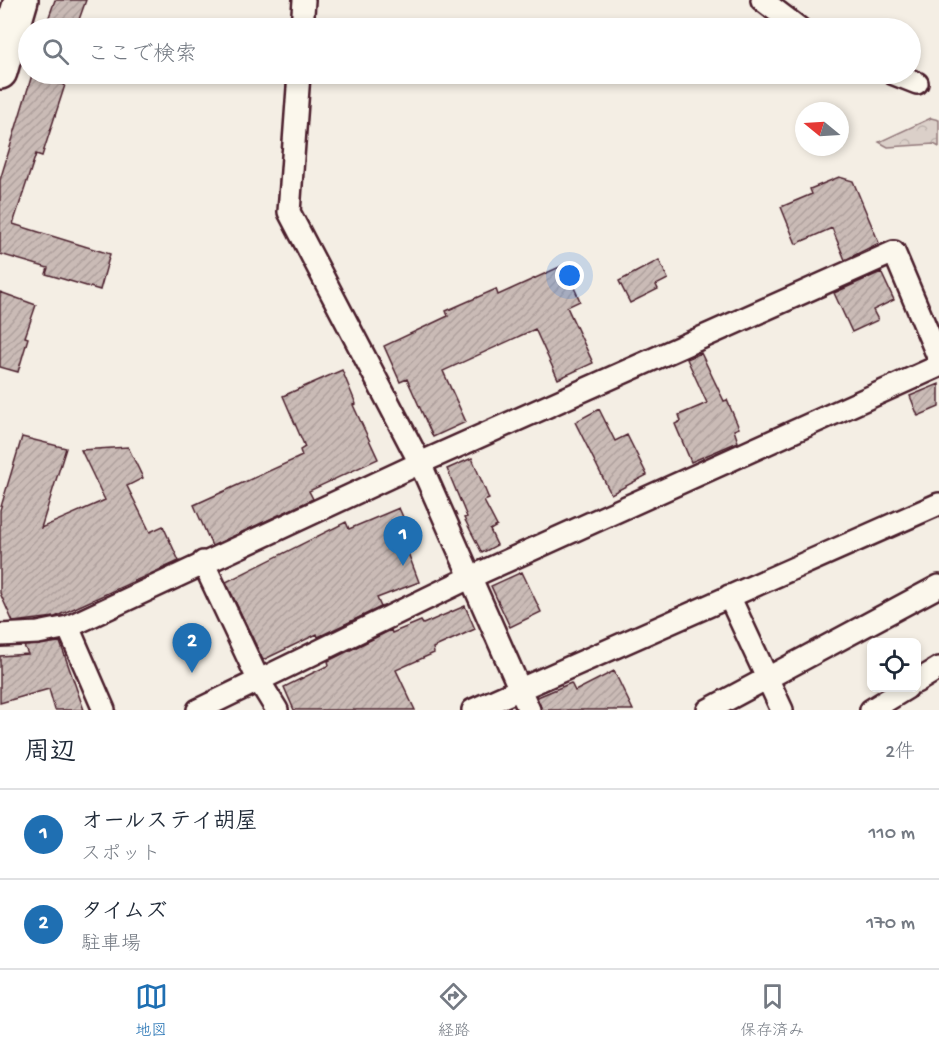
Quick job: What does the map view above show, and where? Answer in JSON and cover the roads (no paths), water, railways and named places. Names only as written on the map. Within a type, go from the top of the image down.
[{"type":"highway","points":[[0,72],[21,0]]},
{"type":"street","points":[[303,18],[304,0]]},
{"type":"street","points":[[762,0],[786,18]]},
{"type":"street","points":[[298,84],[290,212],[420,463],[530,710]]},
{"type":"street","points":[[0,635],[38,633],[68,627],[202,562],[420,463],[894,252],[939,359]]},
{"type":"street","points":[[198,710],[471,577],[939,366]]},
{"type":"street","points":[[473,710],[939,504]]},
{"type":"street","points":[[202,562],[258,679],[278,710]]},
{"type":"street","points":[[708,710],[939,586]]},
{"type":"street","points":[[729,596],[782,710]]},
{"type":"street","points":[[68,627],[104,710]]},
{"type":"street","points":[[921,679],[939,668]]},
{"type":"street","points":[[871,710],[899,692]]},
{"type":"place","name":"オールステイ胡屋","points":[[403,566]]},
{"type":"place","name":"タイムズ","points":[[192,673]]}]
